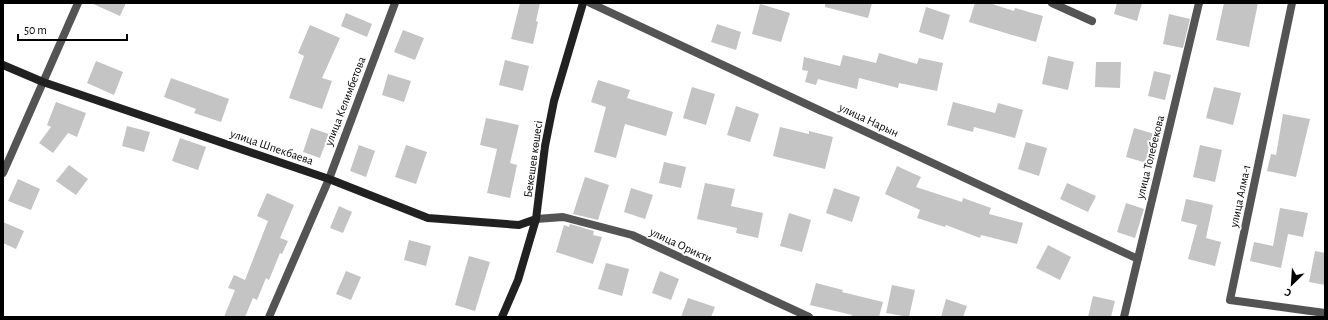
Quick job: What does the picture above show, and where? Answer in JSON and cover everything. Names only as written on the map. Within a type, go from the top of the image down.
[{"type":"street","points":[[3,173],[78,3]]},
{"type":"street","name":"улица Келимбетова","points":[[269,317],[329,179],[395,3]]},
{"type":"street","name":"Бекешев көшесі","points":[[502,317],[518,280],[536,219],[545,146],[554,101],[584,3]]},
{"type":"street","name":"улица Нарын","points":[[590,3],[1138,259]]},
{"type":"street","points":[[1052,3],[1092,21]]},
{"type":"street","name":"улица Толебекова","points":[[1124,317],[1199,3]]},
{"type":"street","name":"улица Алма-1","points":[[1292,3],[1230,300],[1325,312]]},
{"type":"street","name":"улица Шпекбаева","points":[[3,65],[43,82],[329,179],[428,218],[519,225],[536,219]]},
{"type":"street","name":"улица Орикти","points":[[536,219],[563,217],[632,235],[809,317]]},
{"type":"building","points":[[91,3],[126,3],[120,16]]},
{"type":"building","points":[[520,3],[540,3],[536,21],[538,22],[533,44],[511,39]]},
{"type":"building","points":[[825,3],[872,3],[868,18],[825,7]]},
{"type":"building","points":[[975,3],[989,3],[1014,11],[1015,8],[1043,16],[1036,42],[969,22]]},
{"type":"building","points":[[1117,3],[1142,3],[1137,21],[1114,14]]},
{"type":"building","points":[[1224,3],[1258,3],[1249,47],[1216,40]]},
{"type":"building","points":[[760,4],[790,13],[781,42],[752,34]]},
{"type":"building","points":[[926,7],[950,15],[943,40],[919,32]]},
{"type":"building","points":[[346,13],[372,24],[367,37],[341,26]]},
{"type":"building","points":[[1169,14],[1190,19],[1183,48],[1163,44]]},
{"type":"building","points":[[717,24],[741,32],[736,50],[711,42]]},
{"type":"building","points":[[310,25],[340,38],[322,78],[332,81],[322,109],[289,98],[304,56],[298,53]]},
{"type":"building","points":[[403,30],[424,38],[415,60],[394,52]]},
{"type":"building","points":[[879,53],[917,64],[919,58],[943,63],[937,91],[899,83],[898,88],[859,78],[857,89],[818,79],[816,85],[805,82],[808,71],[802,70],[804,57],[840,66],[843,55],[876,63]]},
{"type":"building","points":[[1048,56],[1074,62],[1068,90],[1042,84]]},
{"type":"building","points":[[505,60],[529,66],[523,91],[499,85]]},
{"type":"building","points":[[96,61],[123,72],[114,95],[87,83]]},
{"type":"building","points":[[1096,62],[1121,62],[1120,88],[1095,87]]},
{"type":"building","points":[[1154,71],[1171,75],[1165,100],[1148,96]]},
{"type":"building","points":[[388,74],[411,81],[404,102],[382,95]]},
{"type":"building","points":[[171,78],[229,99],[221,122],[194,113],[196,109],[164,97]]},
{"type":"building","points":[[598,80],[630,90],[627,98],[673,112],[666,136],[625,124],[616,158],[594,152],[606,107],[591,102]]},
{"type":"building","points":[[692,87],[715,94],[706,125],[683,118]]},
{"type":"building","points":[[1214,87],[1241,93],[1233,125],[1206,118]]},
{"type":"building","points":[[56,102],[86,113],[77,137],[68,133],[53,153],[39,143],[51,127],[47,125]]},
{"type":"building","points":[[953,102],[995,113],[998,103],[1023,110],[1015,138],[974,127],[973,132],[947,125]]},
{"type":"building","points":[[736,106],[759,114],[750,142],[727,135]]},
{"type":"building","points":[[1283,114],[1310,119],[1296,177],[1267,171],[1271,154],[1276,155]]},
{"type":"building","points":[[486,118],[519,125],[510,163],[517,165],[510,198],[487,193],[497,149],[480,145]]},
{"type":"building","points":[[127,126],[150,132],[144,152],[122,146]]},
{"type":"building","points":[[780,127],[809,134],[809,131],[833,137],[825,169],[773,156]]},
{"type":"building","points":[[311,128],[329,134],[320,158],[303,152]]},
{"type":"building","points":[[1134,128],[1158,135],[1150,164],[1126,157]]},
{"type":"building","points":[[180,138],[206,147],[198,170],[172,161]]},
{"type":"building","points":[[1026,142],[1047,148],[1039,176],[1018,169]]},
{"type":"building","points":[[359,145],[375,151],[366,177],[350,171]]},
{"type":"building","points":[[406,145],[427,152],[416,184],[395,177]]},
{"type":"building","points":[[1200,145],[1222,150],[1215,182],[1193,177]]},
{"type":"building","points":[[664,162],[686,167],[681,188],[659,183]]},
{"type":"building","points":[[69,165],[88,179],[76,195],[56,181]]},
{"type":"building","points":[[897,166],[921,177],[916,187],[962,202],[963,198],[991,208],[989,214],[1023,223],[1017,244],[981,235],[980,238],[946,225],[945,227],[917,218],[920,210],[885,194]]},
{"type":"building","points":[[585,177],[609,185],[598,220],[573,214]]},
{"type":"building","points":[[18,179],[40,189],[31,210],[8,201]]},
{"type":"building","points":[[705,183],[735,189],[731,206],[763,213],[758,238],[736,233],[737,228],[697,219]]},
{"type":"building","points":[[1067,183],[1096,196],[1088,212],[1060,199]]},
{"type":"building","points":[[631,188],[653,195],[645,219],[624,212]]},
{"type":"building","points":[[834,188],[860,197],[852,222],[826,213]]},
{"type":"building","points":[[267,193],[294,205],[280,238],[288,241],[282,254],[280,253],[269,280],[266,278],[257,300],[253,298],[245,317],[224,317],[235,290],[228,288],[234,275],[245,280],[268,221],[257,216]]},
{"type":"building","points":[[1186,199],[1213,205],[1206,238],[1221,242],[1215,266],[1188,259],[1197,225],[1181,221]]},
{"type":"building","points":[[1126,203],[1144,209],[1135,238],[1117,232]]},
{"type":"building","points":[[339,206],[352,212],[343,233],[330,228]]},
{"type":"building","points":[[1280,208],[1308,213],[1303,237],[1288,234],[1281,268],[1250,261],[1254,242],[1273,246]]},
{"type":"building","points":[[789,213],[811,220],[802,252],[780,246]]},
{"type":"building","points":[[3,222],[24,231],[16,249],[3,243]]},
{"type":"building","points":[[570,224],[594,231],[593,235],[602,237],[593,264],[556,252],[564,225],[569,227]]},
{"type":"building","points":[[409,240],[431,246],[426,266],[404,260]]},
{"type":"building","points":[[1048,245],[1071,257],[1060,280],[1036,268]]},
{"type":"building","points":[[1315,251],[1325,253],[1325,285],[1309,282]]},
{"type":"building","points":[[469,256],[490,262],[475,311],[455,305]]},
{"type":"building","points":[[606,263],[629,269],[622,296],[598,289]]},
{"type":"building","points":[[346,271],[361,277],[351,300],[336,294]]},
{"type":"building","points":[[660,271],[679,279],[671,300],[652,293]]},
{"type":"building","points":[[816,283],[843,290],[842,292],[883,302],[879,317],[851,317],[852,315],[810,305]]},
{"type":"building","points":[[892,285],[915,290],[909,317],[886,313]]},
{"type":"building","points":[[1093,296],[1115,301],[1111,317],[1088,317]]},
{"type":"building","points":[[688,298],[715,307],[711,317],[681,317]]},
{"type":"building","points":[[946,299],[967,306],[963,317],[941,317]]}]
